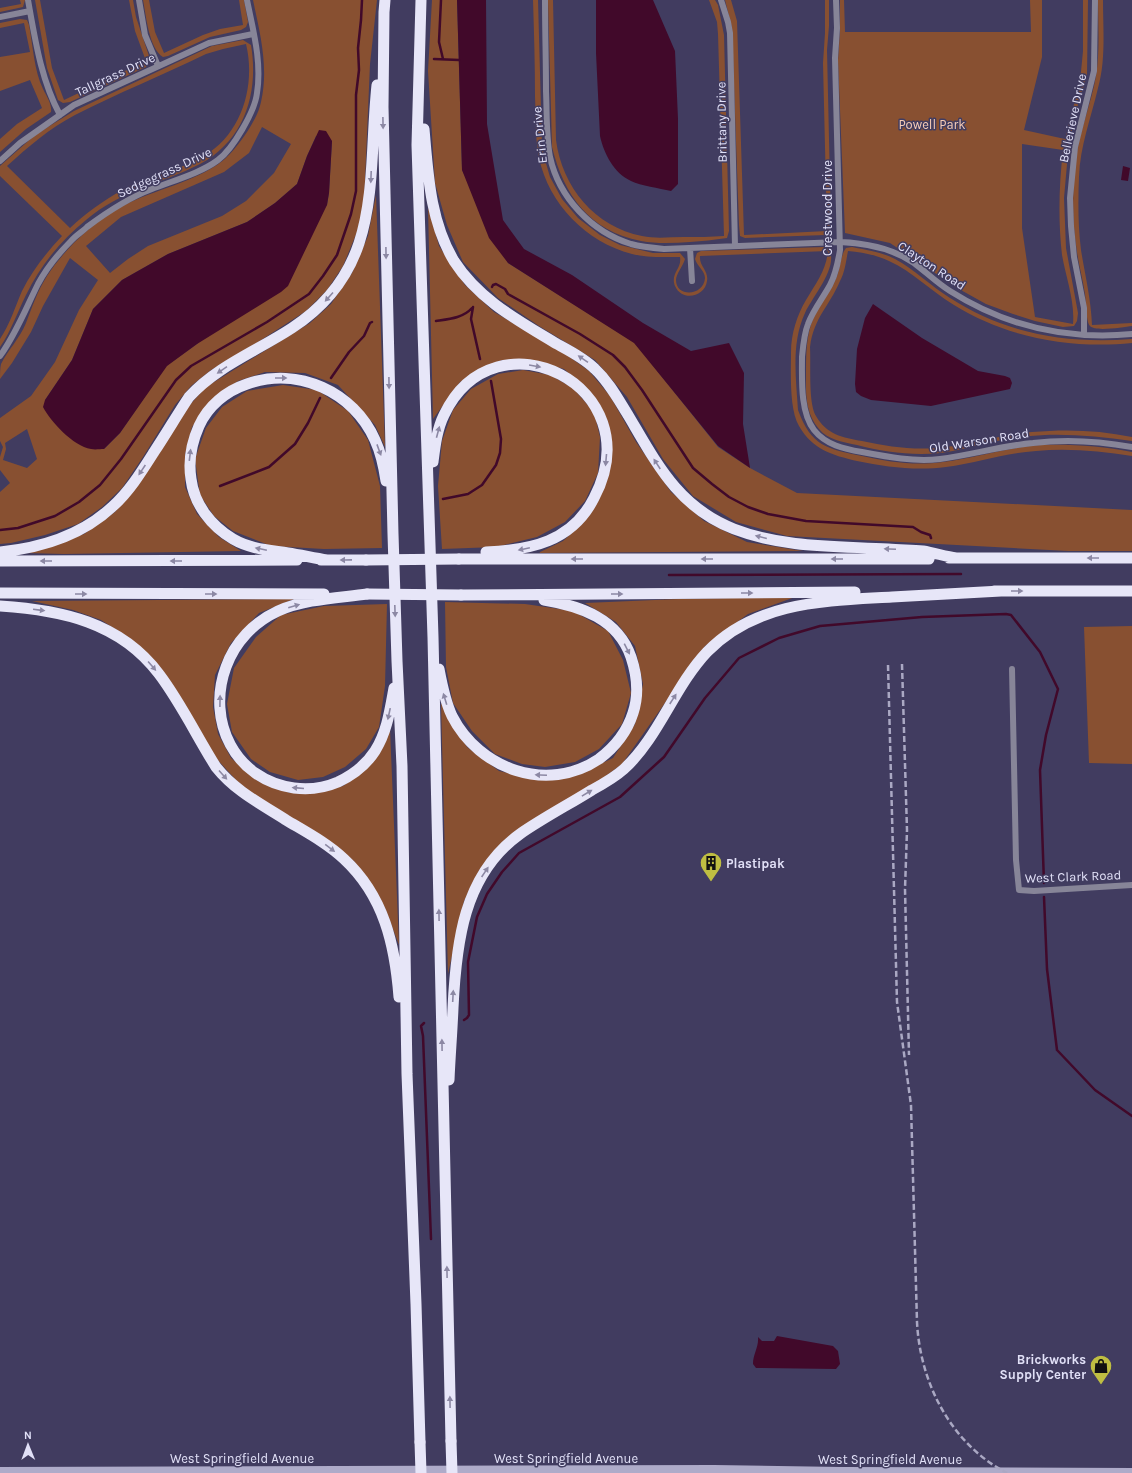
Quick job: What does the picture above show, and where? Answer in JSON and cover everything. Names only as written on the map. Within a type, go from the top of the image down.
[{"type":"highway","points":[[0,552],[23,548],[63,537],[79,530],[112,508],[140,474],[189,397],[197,388],[226,366],[304,320],[322,304],[341,282],[356,253],[366,221],[369,202],[374,113],[385,0]]},
{"type":"highway","points":[[421,0],[417,145],[433,637],[452,1473]]},
{"type":"highway","points":[[384,12],[383,115],[393,534],[402,766],[407,1074],[416,1304],[420,1473]]},
{"type":"highway","points":[[418,71],[432,202],[439,228],[453,259],[472,285],[496,306],[570,351],[594,368],[614,392],[667,478],[687,500],[713,519],[734,529],[773,540],[797,544],[922,551],[956,558]]},
{"type":"highway","points":[[0,561],[437,559],[529,548],[555,538],[578,521],[595,496],[606,466],[607,451],[605,431],[596,408],[583,390],[571,380],[553,370],[543,367],[518,364],[492,369],[479,375],[459,392],[444,415],[438,430],[429,498]]},
{"type":"highway","points":[[327,560],[260,549],[233,539],[210,520],[199,503],[191,483],[189,470],[194,436],[201,421],[208,412],[223,396],[233,390],[265,379],[292,378],[308,381],[323,387],[334,393],[351,406],[369,428],[380,451],[385,474],[393,534]]},
{"type":"highway","points":[[460,556],[1132,558]]},
{"type":"highway","points":[[445,1174],[454,974],[461,931],[465,913],[480,880],[497,856],[509,843],[539,821],[608,781],[622,771],[644,745],[695,667],[707,652],[721,639],[745,623],[780,609],[812,603],[836,600],[1001,591]]},
{"type":"highway","points":[[0,593],[480,595],[1132,591]]},
{"type":"highway","points":[[367,594],[288,607],[264,619],[244,636],[228,660],[221,686],[220,712],[230,746],[243,762],[261,777],[284,786],[300,789],[317,788],[333,784],[347,777],[360,768],[375,751],[381,740],[389,714],[397,661]]},
{"type":"highway","points":[[433,637],[444,694],[452,716],[457,725],[474,745],[492,760],[520,772],[547,775],[569,772],[584,767],[607,753],[615,745],[627,728],[634,710],[636,698],[636,675],[634,664],[624,643],[616,632],[599,617],[577,607],[537,599],[480,595]]},
{"type":"highway","points":[[0,606],[47,611],[92,623],[107,630],[136,650],[158,673],[169,688],[198,739],[224,777],[245,795],[329,846],[358,874],[371,892],[381,912],[392,945],[396,966],[407,1074]]},
{"type":"main road","name":"West Springfield Avenue","points":[[0,1471],[714,1469],[1132,1472]]},
{"type":"street","points":[[28,0],[44,76],[51,98],[60,115]]},
{"type":"street","points":[[139,0],[145,35],[158,66]]},
{"type":"street","name":"Sedgegrass Drive","points":[[0,356],[14,333],[39,283],[71,240],[108,211],[128,199],[192,173],[219,160],[233,143],[252,112],[257,93],[257,57],[247,0]]},
{"type":"street","name":"Erin Drive","points":[[545,0],[548,143],[550,158],[561,186],[568,198],[579,212],[615,238],[648,248],[690,248]]},
{"type":"street","name":"Brittany Drive","points":[[721,0],[725,9],[730,33],[735,246]]},
{"type":"street","name":"Crestwood Drive","points":[[813,429],[805,411],[802,356],[804,338],[807,325],[813,312],[831,284],[838,262],[840,242],[835,58],[837,28],[836,0]]},
{"type":"street","name":"Bellerieve Drive","points":[[1084,335],[1084,308],[1074,257],[1070,198],[1075,147],[1094,71],[1095,0]]},
{"type":"street","points":[[0,17],[30,12]]},
{"type":"street","name":"Tallgrass Drive","points":[[0,161],[20,143],[74,105],[209,43],[254,34]]},
{"type":"street","name":"Clayton Road","points":[[690,248],[840,242],[872,245],[898,254],[914,263],[949,290],[970,303],[1012,321],[1061,333],[1114,336],[1132,334]]},
{"type":"street","points":[[690,248],[692,281]]},
{"type":"street","name":"Old Warson Road","points":[[813,429],[828,442],[846,449],[894,458],[919,460],[958,456],[1010,445],[1034,442],[1083,441],[1132,447]]},
{"type":"street","name":"West Clark Road","points":[[1012,669],[1016,860],[1019,890],[1034,891],[1132,885]]},
{"type":"green space","points":[[20,0],[25,0],[23,7],[0,12],[0,8],[21,4]]},
{"type":"green space","points":[[35,0],[40,0],[52,68],[64,100],[146,61],[135,31],[129,0],[133,0],[136,17],[149,56],[149,63],[146,67],[70,102],[63,103],[58,100],[47,68]]},
{"type":"green space","points":[[143,0],[149,0],[155,32],[164,53],[203,35],[220,29],[243,25],[239,0],[244,0],[248,22],[246,27],[241,30],[210,37],[163,57],[154,47],[151,39]]},
{"type":"green space","points":[[253,0],[377,0],[370,64],[364,204],[357,232],[343,266],[327,290],[306,311],[211,370],[191,386],[175,405],[122,488],[102,507],[78,524],[45,535],[0,544],[0,492],[10,483],[0,470],[0,457],[3,447],[0,441],[0,418],[31,396],[55,362],[79,310],[98,280],[70,258],[43,306],[31,332],[12,363],[0,379],[1,364],[23,328],[47,276],[61,257],[87,230],[107,215],[129,203],[205,172],[221,162],[241,141],[257,114],[263,89],[263,51]],"holes":[[[262,127],[291,144],[274,173],[246,201],[222,216],[148,246],[110,273],[86,246],[121,217],[224,172],[249,153]],[[316,136],[332,141],[327,205],[197,344],[166,366],[120,433],[104,449],[45,400],[72,360],[93,309],[122,280],[168,254],[247,222],[275,203],[297,184]],[[27,429],[37,459],[27,468],[3,460],[6,449],[5,443]]]},
{"type":"green space","points":[[432,0],[457,0],[462,170],[508,263],[635,343],[718,447],[750,468],[797,493],[1132,510],[1132,551],[1068,551],[787,536],[736,522],[693,496],[663,459],[627,397],[595,360],[539,326],[498,298],[463,262],[447,225],[435,183],[428,71]]},
{"type":"green space","points":[[533,0],[538,0],[542,145],[545,160],[550,177],[562,199],[578,218],[600,235],[620,245],[653,253],[680,253],[685,259],[676,280],[677,286],[680,290],[685,292],[695,291],[703,284],[705,275],[695,259],[697,253],[701,251],[824,247],[829,249],[831,256],[828,273],[805,313],[796,348],[798,410],[803,422],[815,439],[830,448],[839,451],[902,463],[922,464],[943,462],[1016,448],[1041,445],[1076,445],[1109,448],[1132,452],[1132,456],[1084,450],[1048,450],[1024,452],[946,467],[924,469],[890,467],[857,461],[831,454],[810,441],[799,426],[792,400],[791,345],[797,318],[823,271],[828,251],[700,256],[701,263],[707,274],[707,281],[702,291],[693,296],[688,296],[678,291],[674,282],[680,257],[650,257],[632,254],[599,240],[572,219],[551,191],[539,158],[536,128]]},
{"type":"green space","points":[[548,0],[553,0],[556,140],[559,157],[565,174],[573,189],[584,202],[596,214],[610,224],[625,231],[642,236],[658,238],[724,236],[718,34],[717,22],[709,0],[715,0],[718,5],[724,35],[729,231],[727,238],[672,243],[653,243],[641,241],[623,236],[607,229],[593,220],[572,195],[564,181],[552,147]]},
{"type":"green space","points":[[725,0],[731,0],[737,21],[744,235],[827,231],[823,63],[825,0],[829,0],[827,50],[831,228],[829,233],[826,235],[745,238],[740,236],[732,28]]},
{"type":"green space","name":"Powell Park","points":[[840,0],[844,0],[845,32],[1031,32],[1030,0],[1042,0],[1042,57],[1024,130],[1065,139],[1080,82],[1083,51],[1083,0],[1088,0],[1087,75],[1074,118],[1068,153],[1064,198],[1066,248],[1078,313],[1077,321],[1074,326],[1063,327],[1035,321],[986,304],[959,289],[890,243],[845,233],[838,60]],"holes":[[[1022,144],[1063,150],[1060,189],[1060,229],[1062,255],[1073,307],[1073,324],[1035,317],[1022,228]]]},
{"type":"green space","points":[[1098,0],[1103,0],[1103,55],[1101,77],[1081,154],[1078,204],[1080,241],[1092,325],[1132,323],[1132,326],[1103,329],[1093,328],[1090,326],[1088,320],[1085,294],[1075,240],[1073,205],[1076,158],[1096,76],[1098,48]]},
{"type":"green space","points":[[20,19],[27,20],[29,25],[34,58],[40,82],[50,103],[51,112],[26,129],[0,152],[0,139],[17,124],[42,108],[30,80],[0,91],[0,57],[30,52],[24,23],[0,28],[0,23]]},
{"type":"green space","points":[[243,40],[251,45],[253,80],[245,113],[238,128],[228,142],[215,154],[200,164],[113,201],[86,220],[68,236],[52,254],[38,274],[0,347],[0,339],[10,321],[22,291],[30,276],[50,249],[62,236],[0,176],[0,166],[35,135],[74,111],[212,46]],"holes":[[[246,44],[249,60],[247,92],[243,107],[237,122],[217,147],[194,161],[122,190],[108,198],[70,228],[7,166],[40,138],[66,120],[206,54]]]},
{"type":"green space","points":[[376,195],[385,447],[375,425],[338,385],[305,373],[265,372],[238,381],[213,399],[192,427],[185,455],[185,487],[197,514],[219,537],[241,551],[64,554],[26,553],[84,534],[115,512],[144,476],[187,408],[206,387],[310,323],[331,304],[352,273],[368,236]]},
{"type":"green space","points":[[428,207],[439,246],[465,285],[494,312],[564,353],[589,371],[610,396],[636,442],[671,492],[704,521],[747,542],[803,551],[538,553],[563,541],[583,523],[600,496],[612,458],[608,422],[590,392],[564,369],[530,360],[502,360],[460,382],[433,419]]},
{"type":"green space","points":[[852,247],[879,253],[895,259],[950,298],[971,310],[1015,328],[1060,338],[1084,340],[1132,339],[1132,343],[1086,344],[1063,342],[1040,339],[996,326],[954,305],[897,265],[869,254],[848,251],[842,278],[818,320],[810,347],[813,410],[820,422],[830,431],[842,437],[855,440],[893,447],[925,449],[968,444],[1021,433],[1045,431],[1107,433],[1132,437],[1132,441],[1088,436],[1045,435],[1002,440],[947,452],[919,454],[877,450],[841,442],[827,436],[814,422],[808,408],[806,354],[811,324],[817,310],[837,276],[844,251],[846,248]]},
{"type":"green space","points":[[523,370],[550,375],[573,388],[594,412],[600,437],[598,473],[585,501],[565,522],[537,537],[496,547],[442,549],[438,486],[442,441],[453,410],[471,389],[498,374]]},
{"type":"green space","points":[[283,385],[317,390],[348,411],[368,440],[380,486],[382,548],[324,549],[271,546],[233,531],[214,516],[200,495],[195,459],[206,428],[222,407],[247,391]]},
{"type":"green space","points":[[795,597],[748,614],[705,646],[622,764],[480,869],[464,901],[448,974],[441,703],[467,747],[499,771],[535,779],[577,775],[613,758],[635,724],[643,684],[635,646],[616,622],[585,603],[678,599]]},
{"type":"green space","points":[[294,599],[259,613],[231,643],[215,675],[213,707],[218,734],[231,758],[258,781],[290,793],[316,792],[343,786],[366,769],[390,729],[399,945],[385,908],[354,861],[257,798],[237,781],[214,756],[128,637],[101,620],[73,610],[32,601]]},
{"type":"green space","points":[[445,602],[525,604],[573,611],[608,631],[623,660],[631,693],[622,724],[599,749],[575,762],[545,767],[522,764],[495,754],[472,731],[453,703],[446,667]]},
{"type":"green space","points":[[387,604],[385,686],[379,727],[366,749],[345,767],[323,777],[298,780],[270,772],[251,759],[232,732],[227,704],[234,668],[256,637],[281,615],[324,606]]},
{"type":"green space","points":[[1132,626],[1132,764],[1089,763],[1084,627]]},
{"type":"shaded area","points":[[457,0],[486,0],[487,124],[503,220],[524,249],[572,275],[643,323],[691,351],[729,343],[744,373],[743,424],[750,468],[718,446],[634,343],[508,263],[489,238],[462,170]]},
{"type":"shaded area","points":[[596,0],[653,0],[675,51],[678,119],[678,184],[671,191],[640,184],[625,178],[615,168],[604,150],[600,136],[596,53]]},
{"type":"shaded area","points":[[319,130],[326,131],[332,141],[327,205],[288,286],[281,292],[197,344],[167,366],[120,433],[104,449],[84,447],[70,438],[57,426],[43,407],[45,400],[72,360],[93,309],[122,280],[168,254],[247,222],[275,203],[297,184],[307,156]]},
{"type":"shaded area","points":[[1123,166],[1130,168],[1128,181],[1121,180]]},
{"type":"shaded area","points":[[873,304],[922,338],[978,371],[1010,378],[1012,383],[1010,389],[931,406],[871,400],[861,396],[856,392],[855,384],[857,349],[865,318]]},
{"type":"shaded area","points":[[777,1336],[833,1346],[838,1351],[840,1364],[836,1369],[756,1368],[753,1364],[758,1344],[758,1337],[762,1341],[774,1341]]},
{"type":"waterway","points":[[0,530],[18,528],[55,516],[79,502],[100,485],[121,459],[176,380],[191,366],[267,322],[309,294],[323,276],[337,255],[351,214],[356,191],[356,95],[359,70],[358,48],[362,0]]},
{"type":"waterway","points":[[441,0],[439,42],[443,59]]},
{"type":"waterway","points":[[434,59],[459,60]]},
{"type":"waterway","points":[[492,287],[496,284],[505,289],[508,294],[580,334],[613,355],[625,367],[642,390],[693,468],[729,497],[748,507],[768,514],[806,521],[913,527],[930,535],[931,538]]},
{"type":"waterway","points":[[473,307],[471,319],[480,359]]},
{"type":"waterway","points":[[436,321],[460,316],[472,308]]},
{"type":"waterway","points":[[331,378],[349,352],[364,336],[370,323],[372,322]]},
{"type":"waterway","points":[[443,499],[468,494],[482,485],[496,465],[500,453],[501,439],[491,381]]},
{"type":"waterway","points":[[220,486],[269,467],[295,444],[308,423],[320,398]]},
{"type":"waterway","points":[[669,575],[961,574]]},
{"type":"waterway","points":[[464,1020],[469,1015],[468,962],[477,917],[487,894],[502,872],[519,853],[620,797],[664,757],[705,698],[739,658],[779,638],[820,626],[922,617],[1011,615],[1040,652],[1058,689],[1046,735],[1040,770],[1044,883]]},
{"type":"waterway","points":[[1044,897],[1047,969],[1057,1050],[1095,1090],[1132,1116]]},
{"type":"waterway","points":[[424,1023],[421,1026],[423,1036],[431,1239]]},
{"type":"railway","points":[[902,664],[907,830],[905,889],[909,1055]]},
{"type":"railway","points":[[888,665],[897,1002],[911,1105],[917,1322],[919,1345],[924,1367],[932,1389],[942,1410],[955,1429],[970,1446],[987,1461],[1007,1473]]},
{"type":"place","name":"Plastipak","points":[[711,882]]},
{"type":"place","name":"Brickworks Supply Center","points":[[1101,1386]]}]
